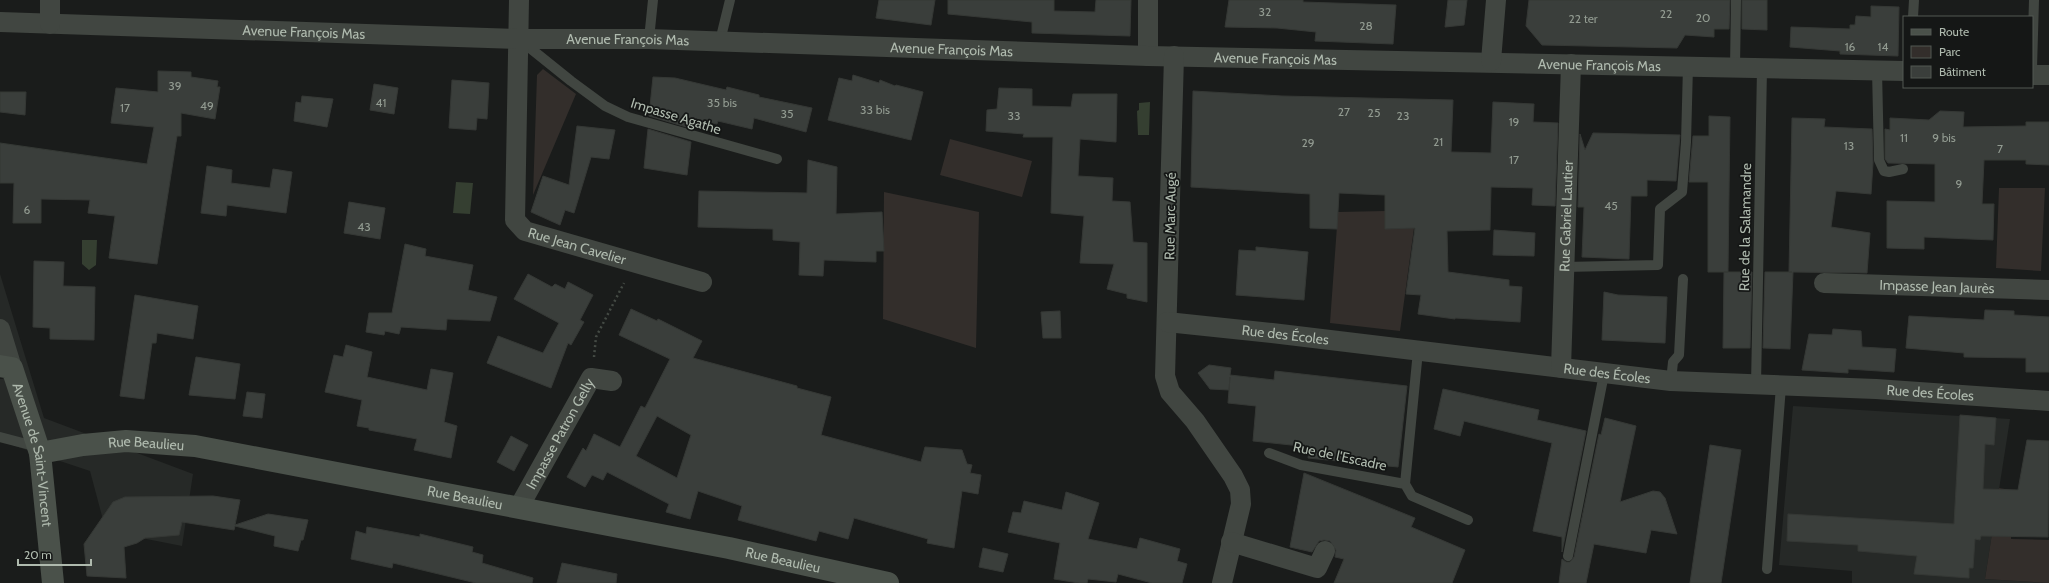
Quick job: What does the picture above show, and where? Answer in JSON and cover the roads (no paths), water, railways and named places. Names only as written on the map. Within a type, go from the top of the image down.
[{"type":"street","points":[[50,0],[50,24]]},
{"type":"street","name":"Rue Jean Cavelier","points":[[519,0],[515,220],[525,231],[702,282]]},
{"type":"street","points":[[1148,0],[1148,56]]},
{"type":"street","points":[[1491,61],[1496,0]]},
{"type":"street","name":"Avenue François Mas","points":[[0,22],[518,39],[649,39],[720,41],[1148,56],[1491,61],[1762,69],[1903,71]]},
{"type":"street","name":"Rue Marc Augé","points":[[1174,56],[1165,376],[1170,392],[1195,421],[1229,470],[1240,490],[1241,504],[1231,542]]},
{"type":"street","name":"Rue Gabriel Lautier","points":[[1561,368],[1571,64]]},
{"type":"street","points":[[2033,75],[2049,75]]},
{"type":"street","name":"Impasse Jean Jaurès","points":[[1824,283],[2049,290]]},
{"type":"street","name":"Rue des Écoles","points":[[1167,322],[1671,381],[1876,389],[2049,401]]},
{"type":"street","name":"Avenue de Saint-Vincent","points":[[0,329],[6,367],[39,450],[53,583]]},
{"type":"street","name":"Impasse Patron Gelly","points":[[519,507],[591,378],[612,381]]},
{"type":"street","name":"Rue Beaulieu","points":[[39,450],[126,441],[195,446],[729,548],[888,583]]},
{"type":"street","points":[[1222,583],[1231,542],[1317,568],[1326,551]]},
{"type":"lane","points":[[649,39],[654,0]]},
{"type":"lane","points":[[720,41],[730,0]]},
{"type":"lane","points":[[1735,68],[1736,0]]},
{"type":"lane","points":[[1913,16],[1914,0]]},
{"type":"lane","points":[[2033,34],[2034,0]]},
{"type":"lane","name":"Impasse Agathe","points":[[518,39],[593,98],[628,118],[777,159]]},
{"type":"lane","points":[[1564,267],[1658,265],[1660,209],[1682,192],[1686,142],[1688,66]]},
{"type":"lane","name":"Rue de la Salamandre","points":[[1756,385],[1762,69]]},
{"type":"lane","points":[[1877,70],[1879,160],[1884,171],[1889,172],[1903,169]]},
{"type":"lane","points":[[1671,381],[1673,362],[1679,354],[1683,279]]},
{"type":"lane","name":"Rue de l'Escadre","points":[[1269,453],[1301,465],[1405,484],[1418,351]]},
{"type":"lane","points":[[1568,556],[1604,374]]},
{"type":"lane","points":[[1767,569],[1781,386]]},
{"type":"lane","points":[[0,437],[39,450]]},
{"type":"lane","points":[[1405,484],[1412,496],[1468,520]]}]
